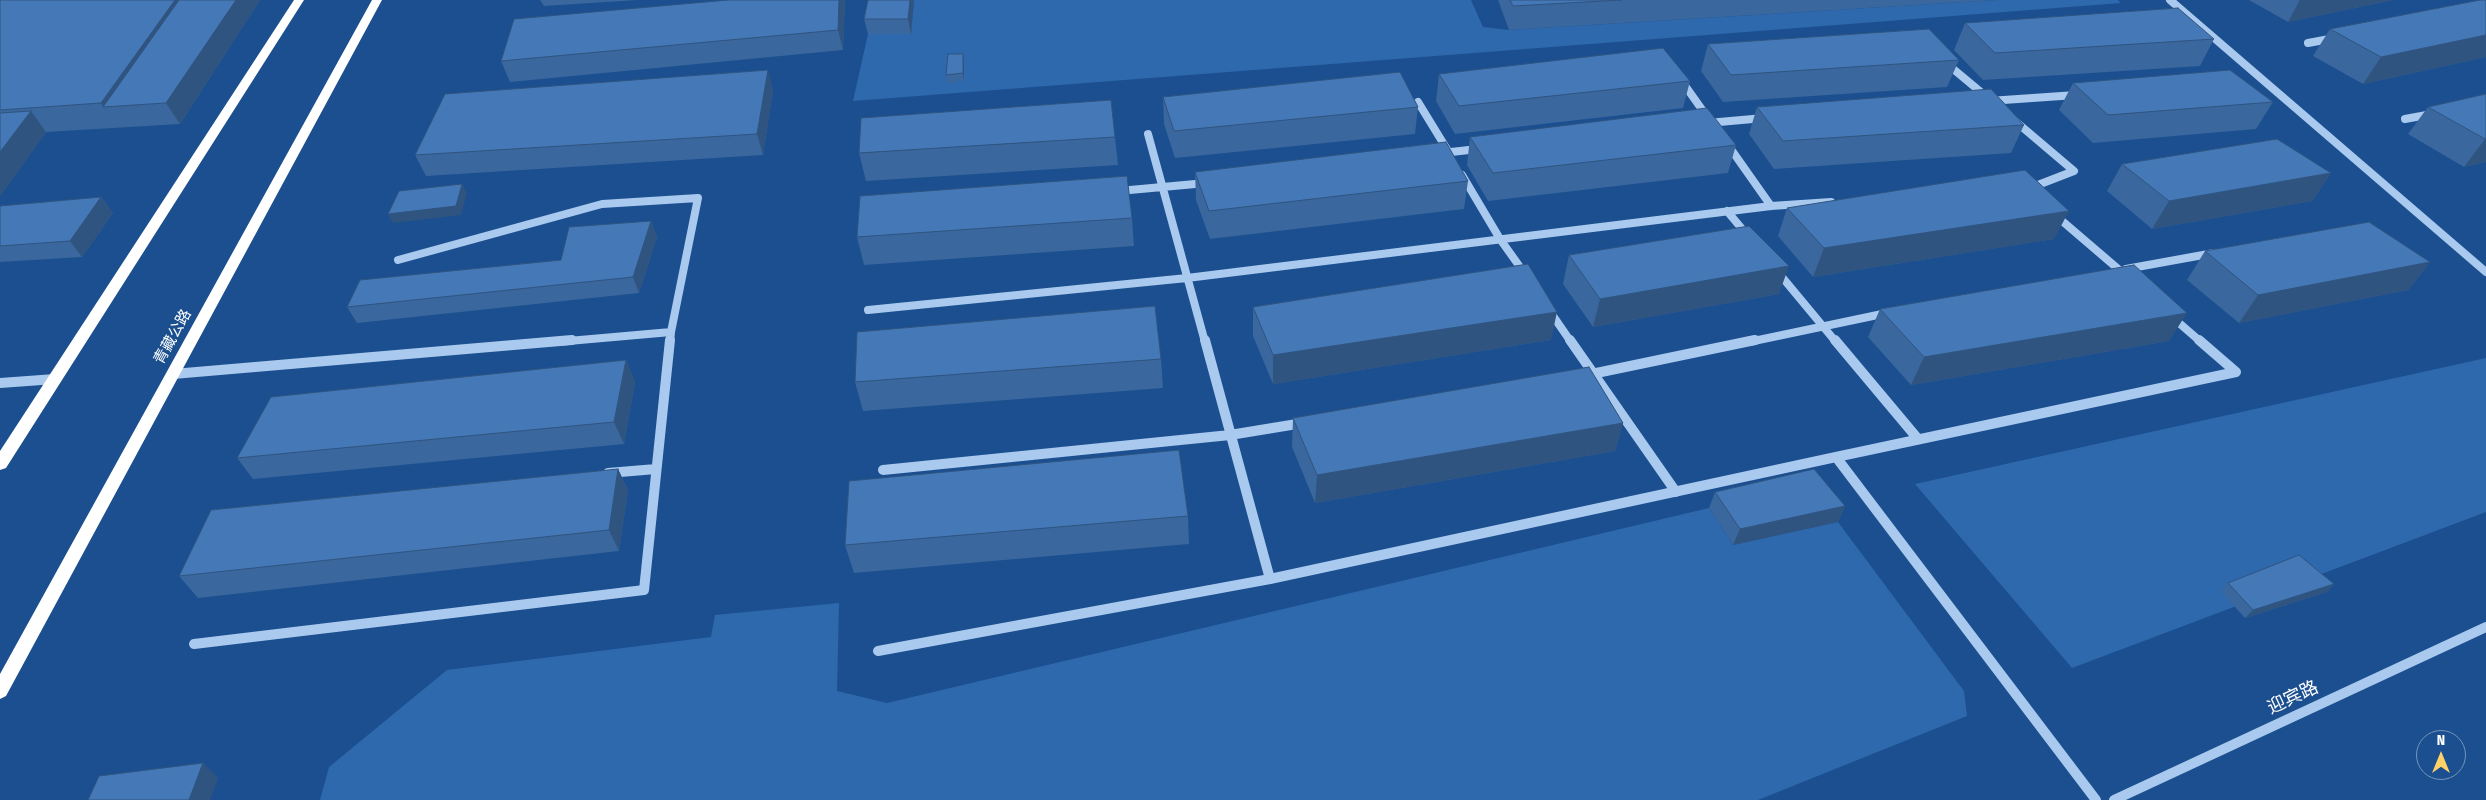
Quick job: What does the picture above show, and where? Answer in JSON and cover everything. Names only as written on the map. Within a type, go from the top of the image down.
[{"type":"highway","points":[[0,464],[299,0]]},
{"type":"highway","name":"青藏公路","points":[[0,691],[377,0]]},
{"type":"street","points":[[2170,0],[2486,272]]},
{"type":"street","points":[[2308,43],[2345,36]]},
{"type":"street","points":[[1943,60],[1999,107]]},
{"type":"street","points":[[1680,80],[1716,130]]},
{"type":"street","points":[[1982,102],[2088,94]]},
{"type":"street","points":[[1418,102],[1453,160]]},
{"type":"street","points":[[2405,119],[2441,112]]},
{"type":"street","points":[[2006,114],[2074,171],[2025,189],[2032,196]]},
{"type":"street","points":[[1701,123],[1769,118]]},
{"type":"street","points":[[1148,134],[1270,579]]},
{"type":"street","points":[[1722,137],[1771,206]]},
{"type":"street","points":[[1428,154],[1487,148]]},
{"type":"street","points":[[1458,168],[1500,240],[1528,279]]},
{"type":"street","points":[[1114,191],[1212,182]]},
{"type":"street","points":[[194,644],[644,590],[671,332],[698,198],[602,204],[398,260]]},
{"type":"street","points":[[868,310],[1187,278],[1727,211],[1840,201]]},
{"type":"street","points":[[2047,208],[2134,283]]},
{"type":"street","points":[[1727,211],[1753,242]]},
{"type":"street","points":[[2110,272],[2223,251]]},
{"type":"street","points":[[1772,264],[1918,440]]},
{"type":"street","points":[[1544,303],[1676,492]]},
{"type":"street","points":[[878,650],[1270,579],[2236,372],[2163,308]]},
{"type":"street","points":[[1574,377],[1899,311]]},
{"type":"street","points":[[173,374],[671,332]]},
{"type":"street","points":[[0,384],[54,379]]},
{"type":"street","points":[[883,470],[1230,435],[1309,422]]},
{"type":"street","points":[[1836,457],[2096,800]]},
{"type":"street","points":[[598,474],[656,469]]},
{"type":"street","name":"迎宾路","points":[[2114,800],[2486,627]]},
{"type":"shaded area","points":[[914,0],[1471,0],[1483,27],[1509,30],[1998,0],[2118,0],[2121,3],[853,101],[868,34],[911,34]]},
{"type":"shaded area","points":[[2486,358],[2486,512],[2072,668],[1915,484]]},
{"type":"shaded area","points":[[1709,508],[1733,545],[1838,522],[1964,691],[1967,716],[1758,800],[320,800],[329,767],[447,670],[711,637],[715,615],[839,603],[837,691],[887,703]]},
{"type":"building","points":[[0,0],[175,0],[101,103],[0,110]]},
{"type":"building","points":[[179,0],[236,0],[166,103],[103,107]]},
{"type":"building","points":[[728,0],[839,0],[838,30],[501,61],[514,19]]},
{"type":"building","points":[[868,0],[910,0],[908,19],[864,19]]},
{"type":"building","points":[[1510,0],[1622,0],[1513,6]]},
{"type":"building","points":[[2486,0],[2486,35],[2381,57],[2330,29]]},
{"type":"building","points":[[2178,8],[2214,39],[1995,53],[1965,23]]},
{"type":"building","points":[[1929,29],[1959,60],[1731,75],[1708,44]]},
{"type":"building","points":[[1663,48],[1690,81],[1459,106],[1439,74]]},
{"type":"building","points":[[948,54],[963,54],[963,73],[946,75]]},
{"type":"building","points":[[768,70],[757,134],[415,155],[445,94]]},
{"type":"building","points":[[2230,70],[2273,102],[2108,115],[2073,83]]},
{"type":"building","points":[[1400,72],[1418,107],[1174,131],[1163,97]]},
{"type":"building","points":[[1991,89],[2024,125],[1783,141],[1757,107]]},
{"type":"building","points":[[2486,94],[2486,139],[2428,107]]},
{"type":"building","points":[[1111,100],[1115,137],[859,153],[861,118]]},
{"type":"building","points":[[1707,108],[1736,145],[1493,173],[1470,137]]},
{"type":"building","points":[[31,111],[0,152],[0,113]]},
{"type":"building","points":[[2277,139],[2331,173],[2169,201],[2122,164]]},
{"type":"building","points":[[1446,142],[1468,181],[1209,211],[1195,172]]},
{"type":"building","points":[[2025,170],[2069,211],[1824,248],[1787,208]]},
{"type":"building","points":[[1127,176],[1132,218],[857,237],[860,196]]},
{"type":"building","points":[[462,184],[456,206],[388,214],[399,191]]},
{"type":"building","points":[[101,197],[70,241],[0,246],[0,206]]},
{"type":"building","points":[[651,221],[633,277],[347,307],[360,280],[561,260],[569,227]]},
{"type":"building","points":[[2369,222],[2430,262],[2258,295],[2205,251]]},
{"type":"building","points":[[1749,226],[1789,266],[1600,299],[1569,255]]},
{"type":"building","points":[[1528,264],[1557,312],[1273,355],[1253,307]]},
{"type":"building","points":[[2134,265],[2187,313],[1924,357],[1880,309]]},
{"type":"building","points":[[1155,306],[1161,359],[855,382],[857,332]]},
{"type":"building","points":[[626,360],[614,422],[237,458],[271,397]]},
{"type":"building","points":[[1589,367],[1623,423],[1317,475],[1293,418]]},
{"type":"building","points":[[1179,450],[1188,516],[845,545],[849,481]]},
{"type":"building","points":[[618,469],[609,530],[179,576],[211,510]]},
{"type":"building","points":[[1814,469],[1845,506],[1740,529],[1715,492]]},
{"type":"building","points":[[2299,555],[2334,584],[2253,610],[2228,583]]},
{"type":"building","points":[[203,763],[189,800],[88,800],[99,776]]}]
